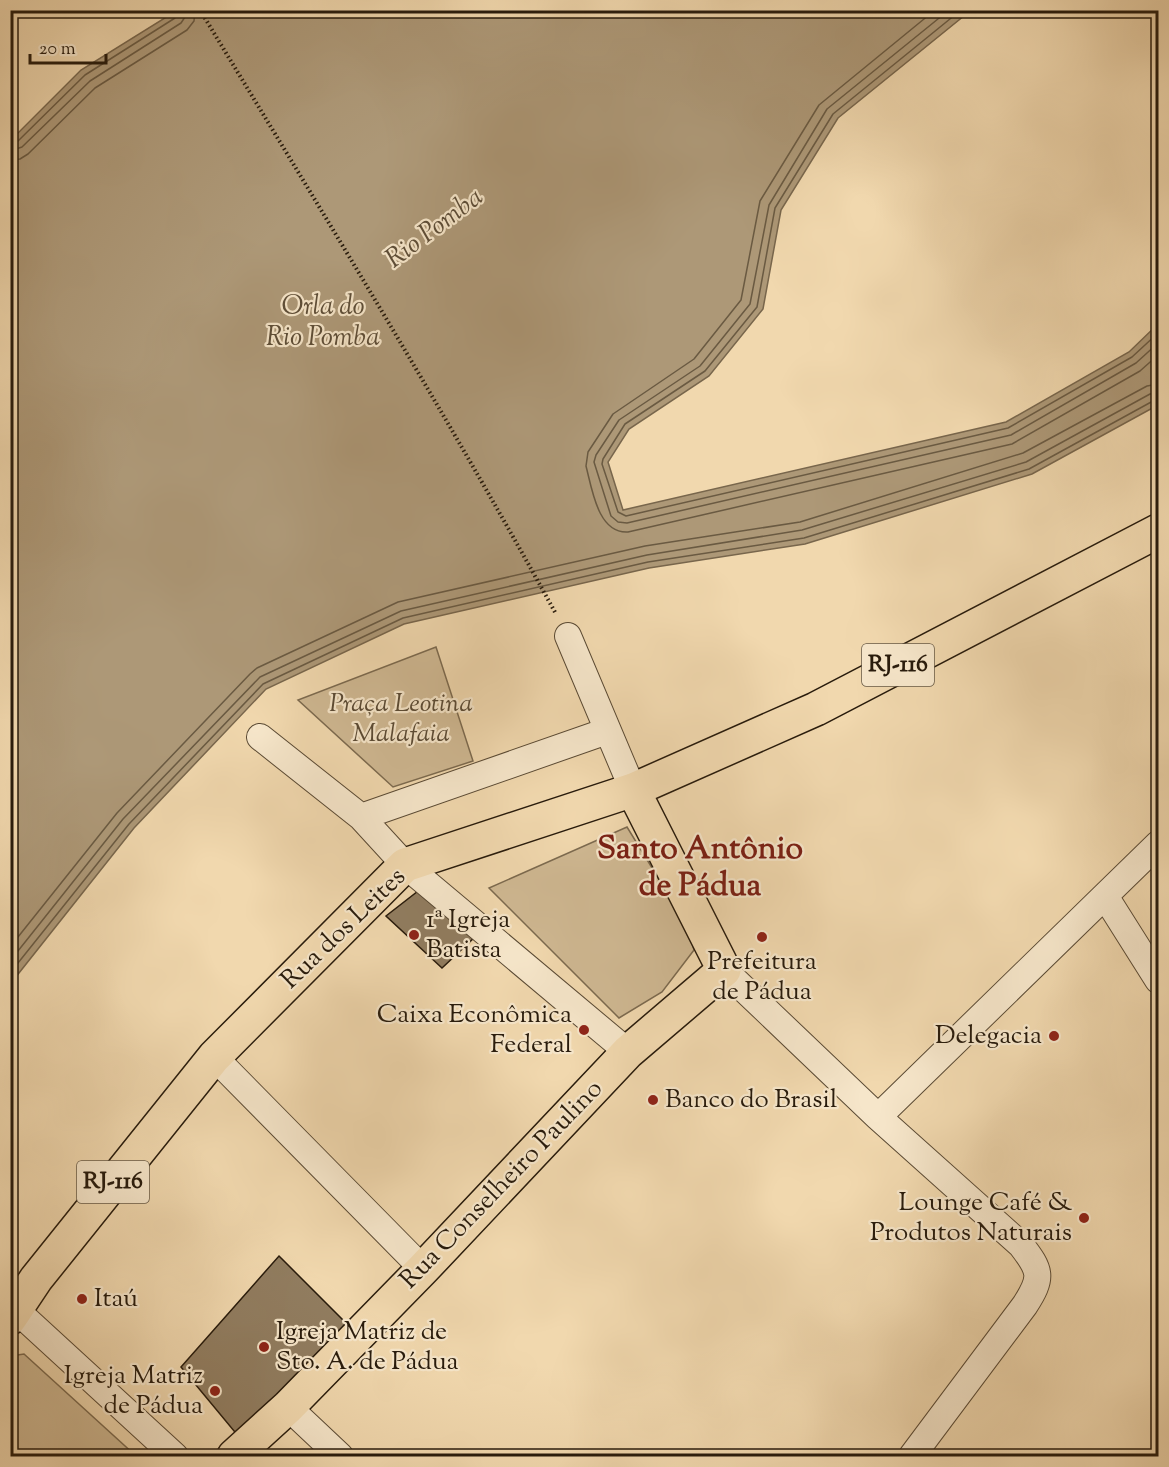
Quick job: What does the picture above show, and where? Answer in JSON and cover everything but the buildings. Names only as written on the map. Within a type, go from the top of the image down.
[{"type":"main road","name":"RJ-116","points":[[633,790],[816,709],[1158,531]]},
{"type":"main road","name":"Rua dos Leites","points":[[214,1057],[405,866],[633,790]]},
{"type":"main road","points":[[633,790],[724,970]]},
{"type":"main road","name":"Rua Conselheiro Paulino","points":[[234,1456],[288,1407],[423,1269],[628,1052],[724,970]]},
{"type":"main road","name":"RJ-116","points":[[13,1314],[36,1279],[214,1057]]},
{"type":"street","points":[[568,636],[633,790]]},
{"type":"street","points":[[361,817],[607,731]]},
{"type":"street","points":[[260,737],[361,817],[405,866],[628,1052]]},
{"type":"street","points":[[878,1117],[1158,844]]},
{"type":"street","points":[[1105,896],[1158,980]]},
{"type":"street","points":[[724,970],[878,1117],[1021,1245],[1036,1264],[1038,1286],[912,1456]]},
{"type":"street","points":[[214,1057],[423,1269]]},
{"type":"street","points":[[13,1314],[175,1456]]},
{"type":"street","points":[[288,1407],[340,1456]]},
{"type":"path","points":[[200,10],[516,541],[568,636]]},
{"type":"green space","name":"Praça Leotina Malafaia","points":[[436,647],[473,761],[393,787],[298,700]]},
{"type":"green space","points":[[627,827],[687,925],[694,950],[662,992],[619,1018],[489,888]]},
{"type":"green space","points":[[24,1354],[136,1456],[11,1456],[11,1356]]},
{"type":"water","name":"Orla do Rio Pomba","points":[[176,11],[970,11],[838,118],[781,210],[763,309],[709,376],[629,429],[608,462],[623,510],[1006,422],[1129,352],[1158,324],[1158,405],[1032,474],[805,544],[649,568],[404,624],[266,689],[134,828],[11,983],[11,140],[81,70]]},
{"type":"place","name":"1ª Igreja Batista","points":[[414,935]]},
{"type":"place","name":"Prefeitura de Pádua","points":[[762,937]]},
{"type":"place","name":"Caixa Econômica Federal","points":[[584,1030]]},
{"type":"place","name":"Delegacia","points":[[1054,1036]]},
{"type":"place","name":"Banco do Brasil","points":[[653,1100]]},
{"type":"place","name":"Lounge Café & Produtos Naturais","points":[[1084,1218]]},
{"type":"place","name":"Itaú","points":[[82,1299]]},
{"type":"place","name":"Igreja Matriz de Sto. A. de Pádua","points":[[264,1347]]},
{"type":"place","name":"Igreja Matriz de Pádua","points":[[215,1391]]},
{"type":"district","name":"Santo Antônio de Pádua","points":[[700,868]]},
{"type":"water label","name":"Rio Pomba","points":[[435,229]]}]
